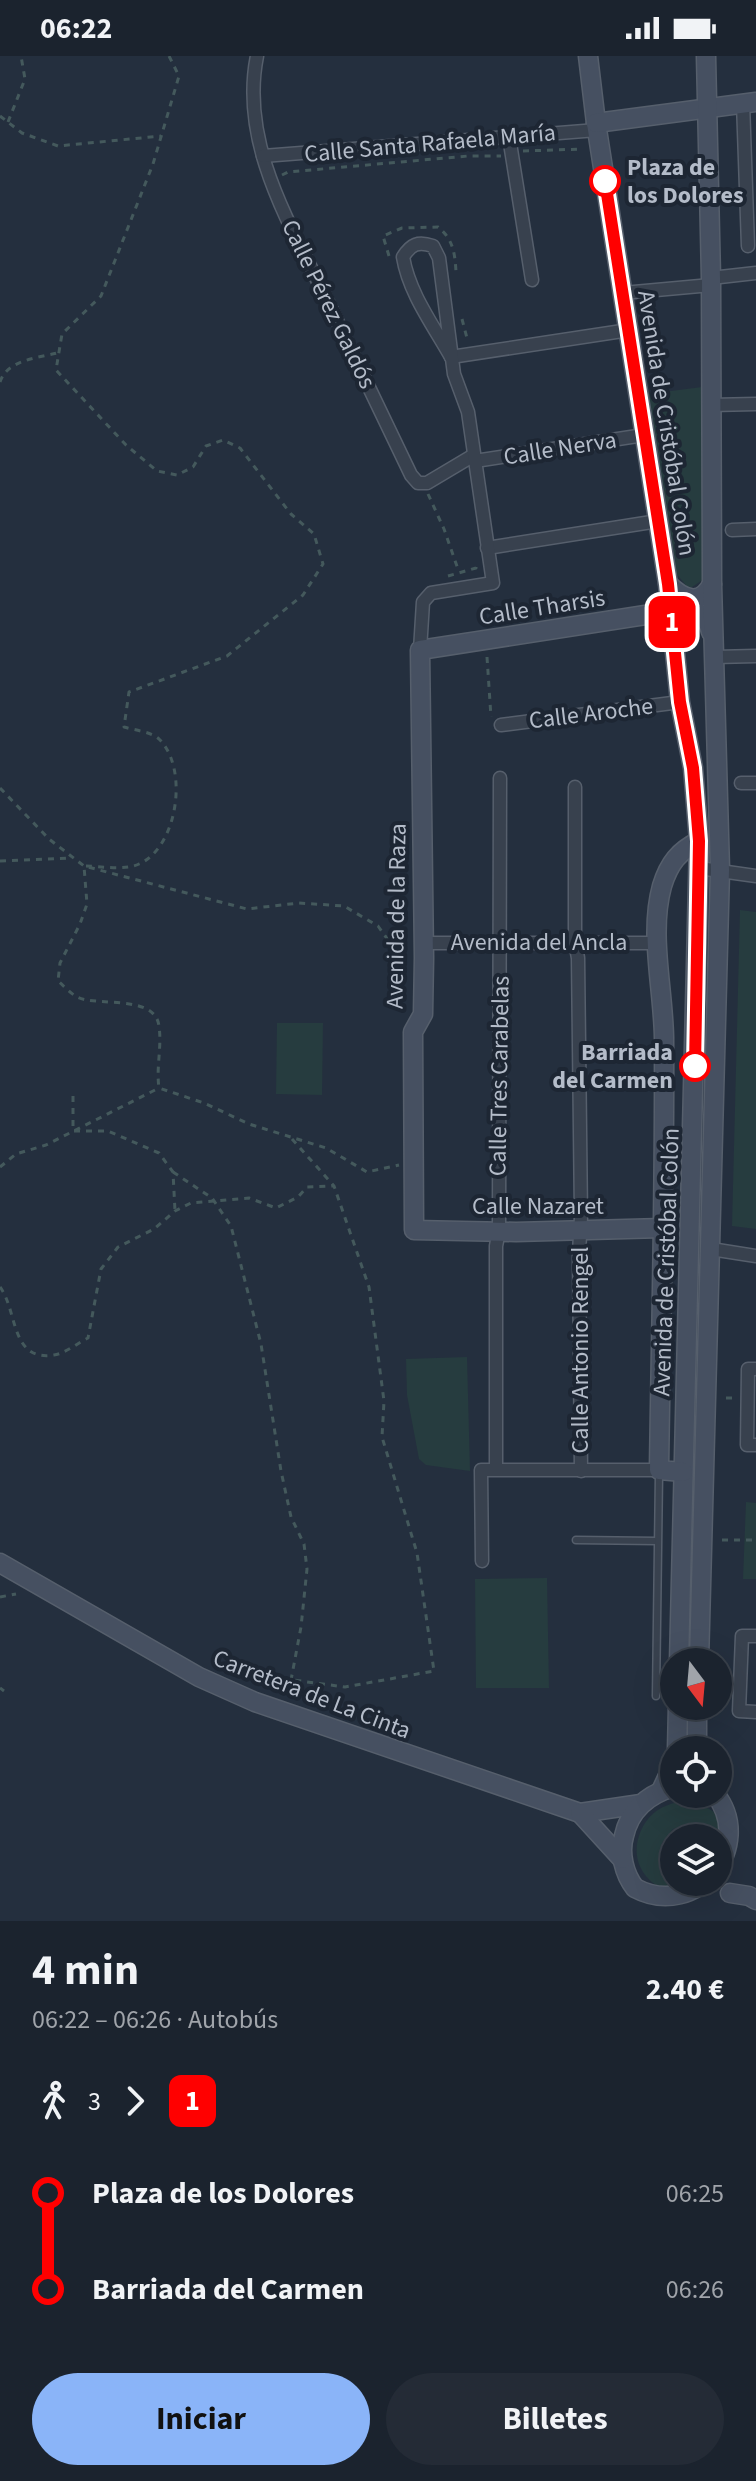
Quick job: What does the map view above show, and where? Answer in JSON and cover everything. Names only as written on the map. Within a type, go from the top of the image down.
[{"type":"main road","name":"Avenida de Cristóbal Colón","points":[[588,56],[596,126],[668,584],[680,702],[693,768],[699,841],[679,1648]]},
{"type":"main road","name":"Avenida de Cristóbal Colón","points":[[699,1648],[720,870],[712,584],[711,282],[706,56]]},
{"type":"main road","points":[[596,126],[750,102]]},
{"type":"main road","points":[[668,584],[678,594],[694,600],[703,597],[712,584]]},
{"type":"main road","name":"Calle Tharsis","points":[[420,650],[671,611]]},
{"type":"main road","points":[[673,631],[678,617],[693,611],[702,614],[709,623],[714,650]]},
{"type":"main road","name":"Avenida de la Raza","points":[[414,1230],[413,1032],[423,1014],[418,949],[420,650]]},
{"type":"main road","points":[[683,1472],[659,1470],[664,1033],[660,960],[654,943],[661,888],[668,869],[680,851],[699,841]]},
{"type":"main road","name":"Calle Nazaret","points":[[414,1230],[663,1228]]},
{"type":"main road","name":"Carretera de La Cinta","points":[[0,1563],[199,1677],[245,1699],[580,1813],[641,1804]]},
{"type":"main road","points":[[622,1859],[622,1839],[629,1820],[641,1804],[660,1793]]},
{"type":"main road","points":[[732,1806],[745,1824]]},
{"type":"main road","name":"Carretera de La Cinta","points":[[580,1813],[622,1859],[627,1874],[649,1904],[690,1912]]},
{"type":"main road","points":[[743,1873],[724,1898],[749,1896],[756,1900]]},
{"type":"street","name":"Calle Pérez Galdós","points":[[257,56],[252,82],[255,117],[270,182],[411,475],[418,483],[427,483],[474,458]]},
{"type":"street","points":[[748,246],[750,102]]},
{"type":"street","name":"Calle Santa Rafaela María","points":[[263,156],[509,137],[596,126]]},
{"type":"street","points":[[509,137],[532,280]]},
{"type":"street","points":[[420,650],[423,602],[431,593],[493,583],[468,412],[451,357],[439,258],[433,246],[421,242],[409,247],[403,257],[405,272],[451,357]]},
{"type":"street","points":[[422,245],[433,253],[440,326],[408,261],[413,248],[422,245]]},
{"type":"street","points":[[623,293],[756,273]]},
{"type":"street","points":[[451,357],[629,330]]},
{"type":"street","points":[[711,405],[756,404]]},
{"type":"street","name":"Calle Nerva","points":[[474,458],[644,435]]},
{"type":"street","points":[[487,548],[658,521]]},
{"type":"street","points":[[732,530],[756,529]]},
{"type":"street","points":[[714,650],[756,656]]},
{"type":"street","name":"Calle Aroche","points":[[496,724],[680,702]]},
{"type":"street","name":"Calle Tres Carabelas","points":[[496,1469],[500,778]]},
{"type":"street","points":[[741,783],[756,783]]},
{"type":"street","name":"Calle Antonio Rengel","points":[[575,787],[581,1471]]},
{"type":"street","points":[[699,868],[756,876]]},
{"type":"street","name":"Avenida del Ancla","points":[[418,949],[501,943],[654,943]]},
{"type":"street","points":[[711,1249],[756,1256]]},
{"type":"street","points":[[756,1369],[748,1369],[747,1445],[756,1445]]},
{"type":"street","points":[[482,1561],[481,1470],[659,1470]]},
{"type":"street","points":[[756,1636],[742,1636],[739,1711],[756,1712]]},
{"type":"lane","points":[[656,1696],[659,1470]]},
{"type":"lane","points":[[576,1540],[657,1541]]},
{"type":"path","points":[[8,122],[25,79],[21,56]]},
{"type":"path","points":[[84,866],[136,866],[153,857],[175,817],[175,761],[158,737],[124,727],[129,692],[227,656],[303,595],[323,564],[314,534],[291,514],[240,448],[223,440],[206,446],[193,467],[177,475],[157,471],[126,445],[56,370],[62,334],[101,296],[161,136],[179,76],[169,56]]},
{"type":"path","points":[[0,116],[22,133],[58,146],[161,136]]},
{"type":"path","points":[[521,154],[590,149]]},
{"type":"path","points":[[270,182],[288,172],[468,156],[502,156],[504,169]]},
{"type":"path","points":[[390,263],[383,236],[402,228],[438,227],[449,236],[455,256],[456,285]]},
{"type":"path","points":[[460,312],[470,348]]},
{"type":"path","points":[[0,382],[3,373],[18,363],[57,353]]},
{"type":"path","points":[[426,491],[459,572]]},
{"type":"path","points":[[437,581],[476,568],[476,557]]},
{"type":"path","points":[[486,645],[496,724]]},
{"type":"path","points":[[0,788],[49,839],[84,866],[247,909],[299,903],[344,906],[378,926],[398,954],[418,949]]},
{"type":"path","points":[[0,861],[73,858]]},
{"type":"path","points":[[84,866],[87,904],[60,963],[58,981],[79,998],[135,1005],[152,1013],[159,1023],[159,1088]]},
{"type":"path","points":[[0,1167],[16,1154],[46,1145],[159,1088],[204,1103],[249,1124],[326,1148],[367,1172],[400,1165]]},
{"type":"path","points":[[73,1096],[73,1131]]},
{"type":"path","points":[[73,1131],[108,1131],[159,1153],[173,1172],[214,1201],[231,1226],[269,1381],[291,1517],[304,1544],[307,1569],[293,1680],[288,1696]]},
{"type":"path","points":[[290,1137],[334,1186],[369,1287],[384,1401],[382,1437],[417,1553],[434,1671],[345,1687],[293,1680]]},
{"type":"path","points":[[173,1172],[175,1211]]},
{"type":"path","points":[[0,1287],[7,1296],[19,1341],[29,1352],[54,1355],[88,1338],[101,1269],[118,1247],[154,1229],[175,1211],[191,1203],[249,1198],[276,1208],[298,1197],[307,1187],[334,1186]]},
{"type":"path","points":[[722,1540],[756,1540]]},
{"type":"path","points":[[0,1597],[16,1594]]},
{"type":"green space","points":[[702,387],[704,579],[689,589],[675,572],[648,394]]},
{"type":"green space","points":[[740,910],[756,912],[756,1229],[732,1226]]},
{"type":"green space","points":[[277,1023],[323,1023],[322,1095],[276,1094]]},
{"type":"green space","points":[[467,1357],[470,1471],[426,1465],[419,1459],[407,1395],[406,1359]]},
{"type":"green space","points":[[746,1502],[756,1503],[756,1579],[743,1579]]},
{"type":"green space","points":[[547,1578],[549,1688],[476,1688],[475,1579]]},
{"type":"green space","points":[[662,1808],[707,1808],[724,1824],[660,1824],[660,1886],[642,1870],[637,1853],[643,1826]]},
{"type":"bus line","name":"1","points":[[605,181],[668,584],[680,702],[693,768],[699,841],[695,1066]]},
{"type":"place","name":"Plaza de los Dolores","points":[[605,181]]},
{"type":"place","name":"Barriada del Carmen","points":[[695,1066]]}]
